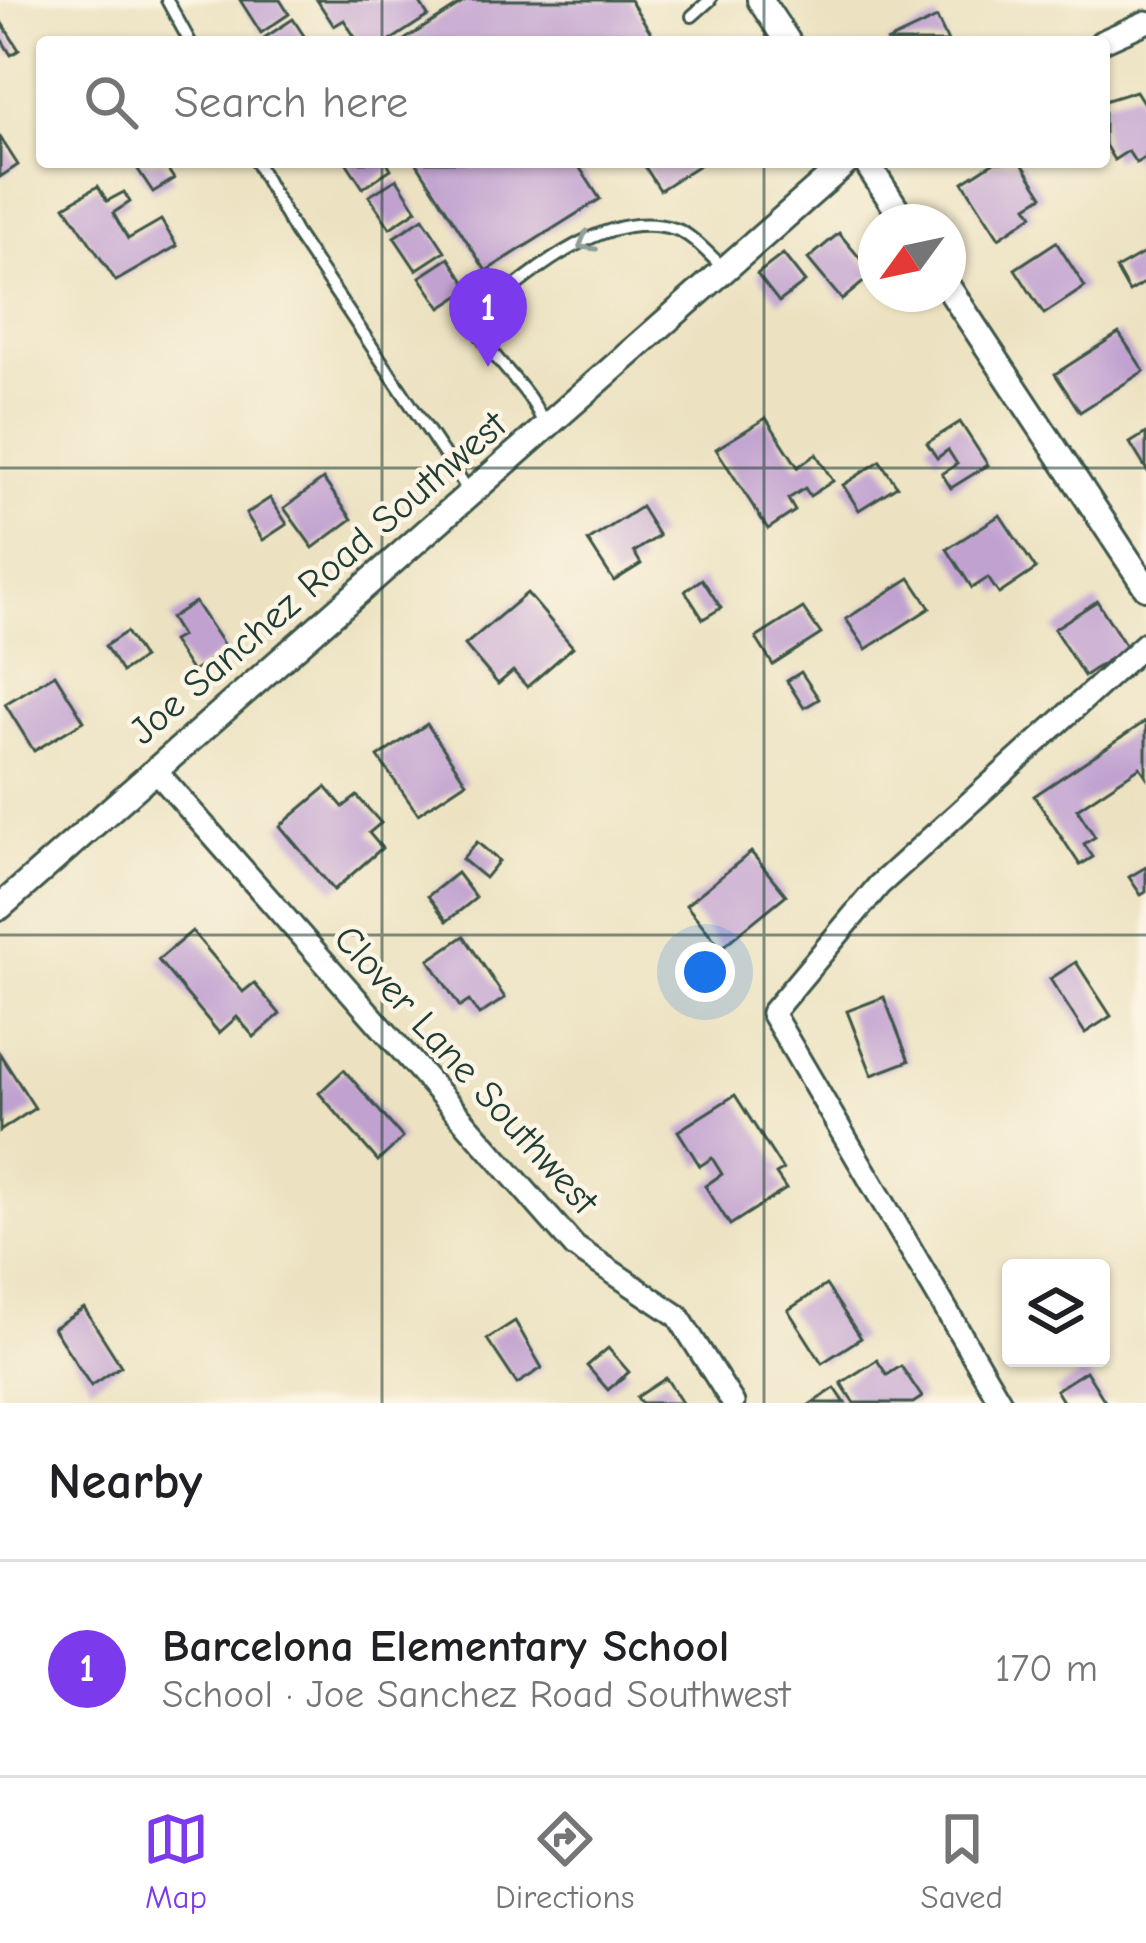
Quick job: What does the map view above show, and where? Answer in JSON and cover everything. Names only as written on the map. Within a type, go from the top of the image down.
[{"type":"street","points":[[760,0],[784,36]]},
{"type":"street","points":[[1110,38],[1146,22]]},
{"type":"street","name":"Joe Sanchez Road Southwest","points":[[0,907],[840,168]]},
{"type":"street","points":[[870,168],[893,204]]},
{"type":"street","points":[[966,312],[1136,555],[1146,587]]},
{"type":"street","points":[[1001,1403],[772,1012],[879,885],[1146,643]]},
{"type":"street","name":"Clover Lane Southwest","points":[[154,770],[574,1247],[678,1316],[733,1403]]},
{"type":"lane","points":[[167,0],[187,36]]},
{"type":"lane","points":[[692,16],[710,0]]},
{"type":"lane","points":[[259,168],[295,232],[470,493]]},
{"type":"lane","points":[[544,428],[538,409],[483,344],[473,321],[507,293],[622,222],[678,229],[725,269]]},
{"type":"building","points":[[240,0],[280,0],[289,14],[261,33]]},
{"type":"building","points":[[317,0],[418,0],[428,16],[397,36],[354,36],[344,20],[334,26]]},
{"type":"building","points":[[467,0],[630,0],[653,36],[410,36]]},
{"type":"building","points":[[937,18],[945,36],[899,36]]},
{"type":"building","points":[[293,19],[304,36],[267,36]]},
{"type":"building","points":[[0,20],[19,50],[11,55],[0,37]]},
{"type":"building","points":[[1136,91],[1146,107],[1146,157],[1136,163],[1128,151],[1114,160],[1110,153],[1110,99]]},
{"type":"building","points":[[0,137],[18,165],[0,177]]},
{"type":"building","points":[[137,168],[167,168],[174,179],[153,192]]},
{"type":"building","points":[[350,168],[390,168],[391,169],[363,188]]},
{"type":"building","points":[[420,168],[580,168],[600,199],[486,271]]},
{"type":"building","points":[[646,168],[695,168],[660,190]]},
{"type":"building","points":[[985,168],[1025,168],[1043,196],[1027,206],[1033,215],[999,238],[963,182]]},
{"type":"building","points":[[397,179],[417,210],[390,228],[369,196]]},
{"type":"building","points":[[98,186],[107,201],[124,192],[130,202],[113,213],[128,239],[161,220],[177,246],[116,281],[65,206]]},
{"type":"building","points":[[423,218],[445,251],[416,270],[394,237]]},
{"type":"building","points":[[839,233],[858,256],[858,287],[842,300],[808,259]]},
{"type":"building","points":[[1056,242],[1085,287],[1044,314],[1015,269]]},
{"type":"building","points":[[1146,252],[1146,282],[1129,292],[1116,269]]},
{"type":"building","points":[[783,254],[805,282],[779,302],[757,274]]},
{"type":"building","points":[[449,258],[470,289],[441,308],[420,277]]},
{"type":"building","points":[[1119,333],[1144,371],[1080,412],[1055,374]]},
{"type":"building","points":[[766,418],[798,467],[816,454],[833,481],[810,496],[805,488],[788,499],[795,511],[768,529],[716,449]]},
{"type":"building","points":[[960,422],[988,465],[951,488],[942,474],[957,464],[948,450],[937,458],[927,443]]},
{"type":"building","points":[[1146,433],[1146,469],[1130,443]]},
{"type":"building","points":[[880,461],[897,486],[859,510],[843,485]]},
{"type":"building","points":[[323,479],[352,519],[313,548],[284,508]]},
{"type":"building","points":[[270,498],[287,524],[263,540],[246,514]]},
{"type":"building","points":[[641,507],[659,536],[634,552],[641,564],[614,581],[588,541]]},
{"type":"building","points":[[1000,515],[1036,569],[999,594],[988,578],[972,588],[947,549]]},
{"type":"building","points":[[910,578],[930,608],[866,649],[846,619]]},
{"type":"building","points":[[702,579],[721,608],[703,619],[685,591]]},
{"type":"building","points":[[527,593],[573,647],[527,687],[513,671],[498,684],[465,645]]},
{"type":"building","points":[[1097,601],[1127,648],[1084,676],[1054,629]]},
{"type":"building","points":[[195,602],[227,650],[192,672],[172,641],[181,636],[170,618]]},
{"type":"building","points":[[803,608],[821,634],[773,665],[756,638]]},
{"type":"building","points":[[126,632],[143,658],[122,672],[105,646]]},
{"type":"building","points":[[801,672],[819,699],[804,708],[787,681]]},
{"type":"building","points":[[55,674],[84,721],[34,751],[5,704]]},
{"type":"building","points":[[1146,721],[1146,776],[1140,767],[1077,809],[1095,837],[1084,844],[1093,857],[1080,865],[1034,796]]},
{"type":"building","points":[[427,724],[466,782],[418,814],[378,757]]},
{"type":"building","points":[[326,787],[343,807],[357,796],[381,823],[369,833],[382,848],[334,890],[280,826]]},
{"type":"building","points":[[477,842],[499,861],[485,878],[462,859]]},
{"type":"building","points":[[751,852],[786,895],[721,948],[686,905]]},
{"type":"building","points":[[1146,867],[1146,892],[1141,895],[1129,877]]},
{"type":"building","points":[[457,873],[476,898],[447,921],[428,896]]},
{"type":"building","points":[[192,931],[243,992],[254,983],[280,1014],[254,1037],[237,1017],[219,1033],[158,960]]},
{"type":"building","points":[[464,936],[505,998],[479,1015],[469,1001],[460,1007],[429,960]]},
{"type":"building","points":[[1076,962],[1111,1016],[1085,1033],[1050,979]]},
{"type":"building","points":[[884,997],[909,1061],[872,1075],[847,1011]]},
{"type":"building","points":[[0,1054],[35,1108],[0,1131]]},
{"type":"building","points":[[344,1070],[403,1138],[378,1161],[319,1093]]},
{"type":"building","points":[[735,1095],[783,1170],[776,1174],[786,1189],[730,1225],[705,1186],[722,1174],[712,1158],[700,1166],[678,1131]]},
{"type":"building","points":[[826,1285],[861,1338],[822,1363],[788,1310]]},
{"type":"building","points":[[84,1308],[121,1366],[91,1386],[53,1328]]},
{"type":"building","points":[[515,1321],[542,1368],[517,1384],[487,1339]]},
{"type":"building","points":[[608,1348],[629,1372],[608,1390],[587,1366]]},
{"type":"building","points":[[877,1360],[887,1375],[901,1366],[922,1397],[913,1403],[854,1403],[841,1383]]},
{"type":"building","points":[[1086,1371],[1106,1403],[1064,1403],[1056,1390]]},
{"type":"building","points":[[666,1378],[682,1403],[641,1403],[637,1397]]},
{"type":"building","points":[[835,1388],[845,1403],[812,1403]]},
{"type":"place","name":"Barcelona Elementary School","points":[[488,367]]}]
